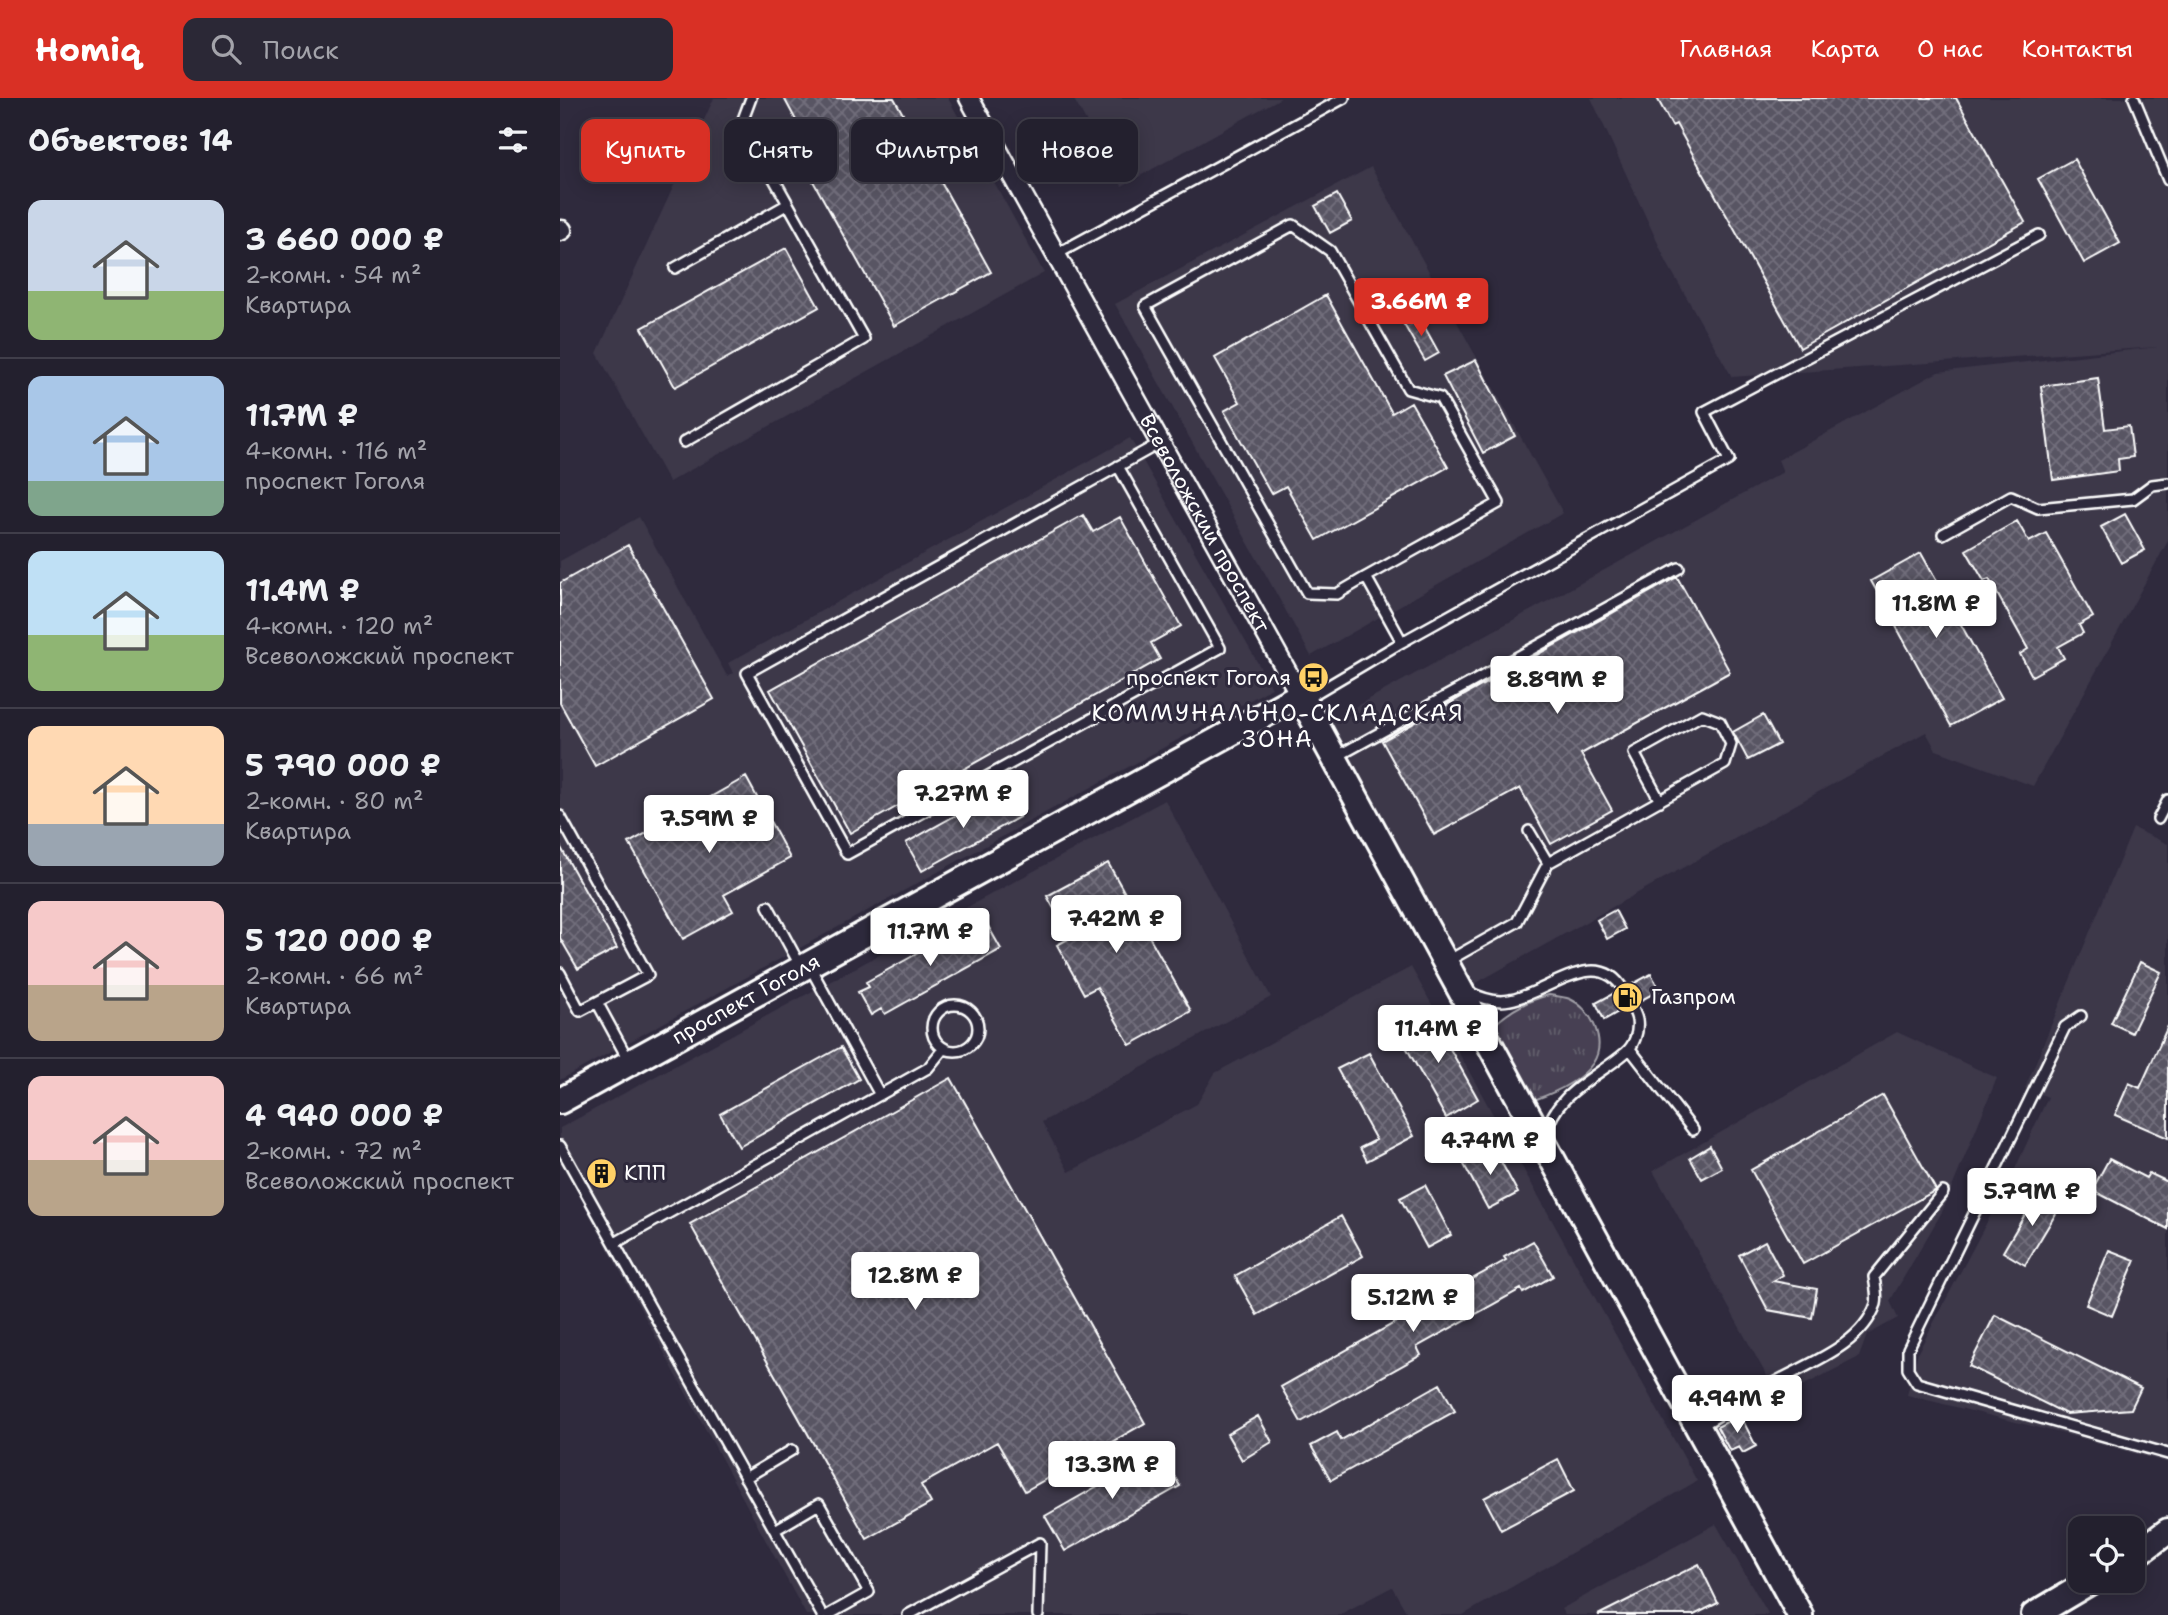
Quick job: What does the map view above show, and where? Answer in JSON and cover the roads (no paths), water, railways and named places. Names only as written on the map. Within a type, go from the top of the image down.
[{"type":"street","name":"Всеволожский проспект","points":[[969,98],[1460,987],[1800,1615]]},
{"type":"street","name":"проспект Гоголя","points":[[560,1101],[1301,698]]},
{"type":"street","points":[[2145,1548],[2168,1531]]},
{"type":"street","points":[[2034,1615],[2071,1593]]},
{"type":"lane","points":[[684,442],[864,339],[742,122],[751,98]]},
{"type":"lane","points":[[1055,255],[1344,98]]},
{"type":"lane","points":[[2134,98],[2168,180]]},
{"type":"lane","points":[[675,268],[788,204]]},
{"type":"lane","points":[[1293,225],[1331,251],[1408,389],[1440,398],[1499,503],[1366,577],[1337,594],[1307,593],[1145,306],[1293,225]]},
{"type":"lane","points":[[1301,698],[1729,460],[1704,412],[2039,235]]},
{"type":"lane","points":[[1118,466],[1220,648],[847,854],[747,673],[1118,466],[1160,443]]},
{"type":"lane","points":[[1943,534],[2011,496],[2038,508],[2133,499],[2152,485],[2168,483]]},
{"type":"lane","points":[[1334,758],[1679,568]]},
{"type":"lane","points":[[1366,577],[1402,642]]},
{"type":"lane","points":[[1446,962],[1517,922],[1548,863],[1660,801],[1725,764],[1731,744],[1720,722],[1702,715],[1634,753],[1660,801]]},
{"type":"lane","points":[[2158,819],[2168,800]]},
{"type":"lane","points":[[560,816],[648,975],[580,1011],[560,973]]},
{"type":"lane","points":[[1529,831],[1548,863]]},
{"type":"lane","points":[[768,906],[880,1095]]},
{"type":"lane","points":[[1460,987],[1478,997],[1510,1000],[1576,974],[1593,971],[1608,973],[1620,984],[1634,1010],[1638,1024],[1637,1035],[1630,1049],[1566,1096],[1548,1122],[1545,1143]]},
{"type":"lane","points":[[597,1002],[630,1063]]},
{"type":"lane","points":[[949,1006],[966,1008],[977,1022],[975,1040],[961,1051],[944,1048],[937,1043],[933,1035],[935,1017],[949,1006]]},
{"type":"lane","points":[[2081,1016],[2065,1027],[1908,1349],[1908,1369],[1917,1383],[2168,1454]]},
{"type":"lane","points":[[615,1244],[928,1068],[944,1048]]},
{"type":"lane","points":[[1630,1049],[1693,1130]]},
{"type":"lane","points":[[560,1146],[775,1530],[825,1615],[869,1592],[819,1504],[775,1530]]},
{"type":"lane","points":[[1698,1428],[1836,1349],[1855,1334],[1869,1317],[1877,1301],[1874,1277],[1943,1192]]},
{"type":"lane","points":[[746,1478],[792,1450]]},
{"type":"lane","points":[[908,1615],[1041,1543],[1038,1615]]},
{"type":"place","name":"проспект Гоголя","points":[[1314,678]]},
{"type":"place","name":"Газпром","points":[[1628,997]]},
{"type":"place","name":"КПП","points":[[601,1173]]},
{"type":"district","name":"КОММУНАЛЬНО-СКЛАДСКАЯ ЗОНА","points":[[1278,726]]}]
